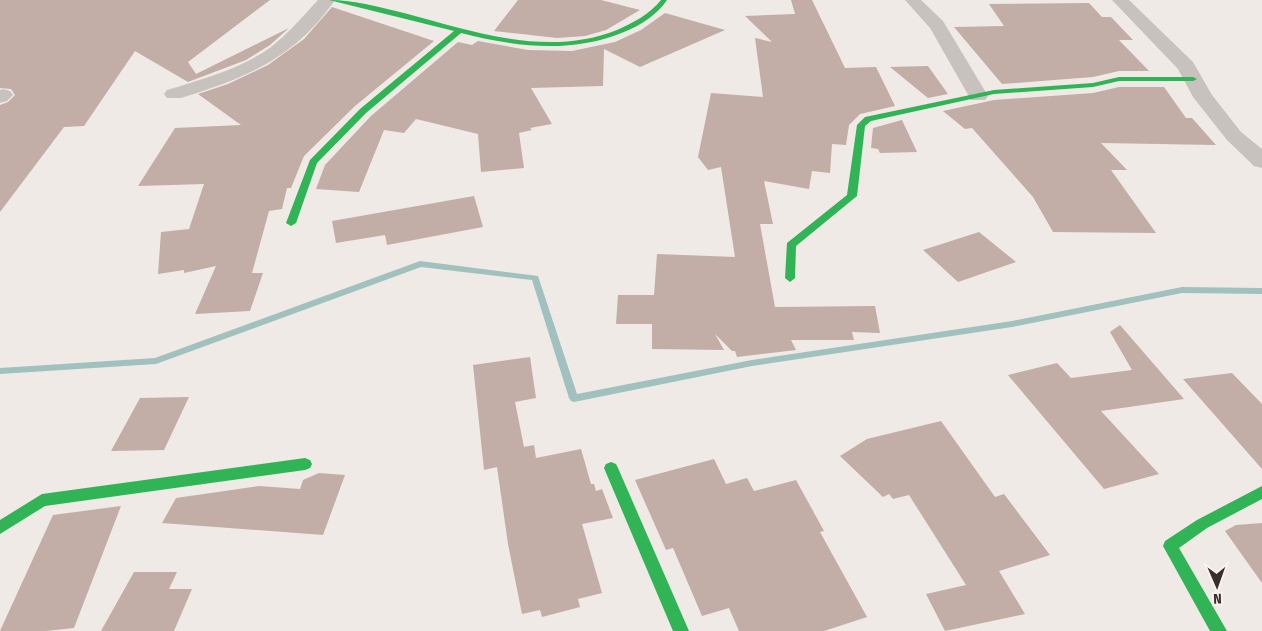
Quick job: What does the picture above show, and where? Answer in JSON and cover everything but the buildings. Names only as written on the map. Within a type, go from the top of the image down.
[{"type":"street","points":[[174,94],[210,83],[269,56],[297,33],[327,0]]},
{"type":"street","points":[[332,0],[371,7],[459,31],[547,46],[580,44],[628,30],[659,8],[664,0]]},
{"type":"street","points":[[913,0],[917,7],[928,15],[937,26],[978,96]]},
{"type":"street","points":[[1120,0],[1186,66],[1203,97],[1234,136],[1262,161]]},
{"type":"street","points":[[291,223],[313,162],[363,111],[459,31]]},
{"type":"street","points":[[790,278],[791,245],[852,196],[862,122],[877,117],[994,92],[1092,86],[1118,79],[1193,79]]},
{"type":"street","points":[[0,528],[42,500],[305,464]]},
{"type":"street","points":[[611,468],[681,631]]},
{"type":"street","points":[[1219,631],[1170,546],[1202,524],[1262,492]]},
{"type":"waterway","points":[[0,371],[156,361],[420,264],[535,278],[574,398],[752,363],[1012,324],[1182,290],[1262,291]]},
{"type":"traffic: fast","points":[[332,0],[498,39],[552,45],[579,43],[606,37],[641,21],[654,12],[664,0]]},
{"type":"traffic: fast","points":[[291,223],[313,162],[363,111],[459,31]]},
{"type":"traffic: fast","points":[[790,278],[791,245],[852,196],[861,125],[868,119],[994,92],[1093,85],[1119,79],[1193,79]]},
{"type":"traffic: fast","points":[[0,528],[42,500],[305,464]]},
{"type":"traffic: fast","points":[[611,468],[681,631]]},
{"type":"traffic: fast","points":[[1219,631],[1170,546],[1202,524],[1262,492]]}]
